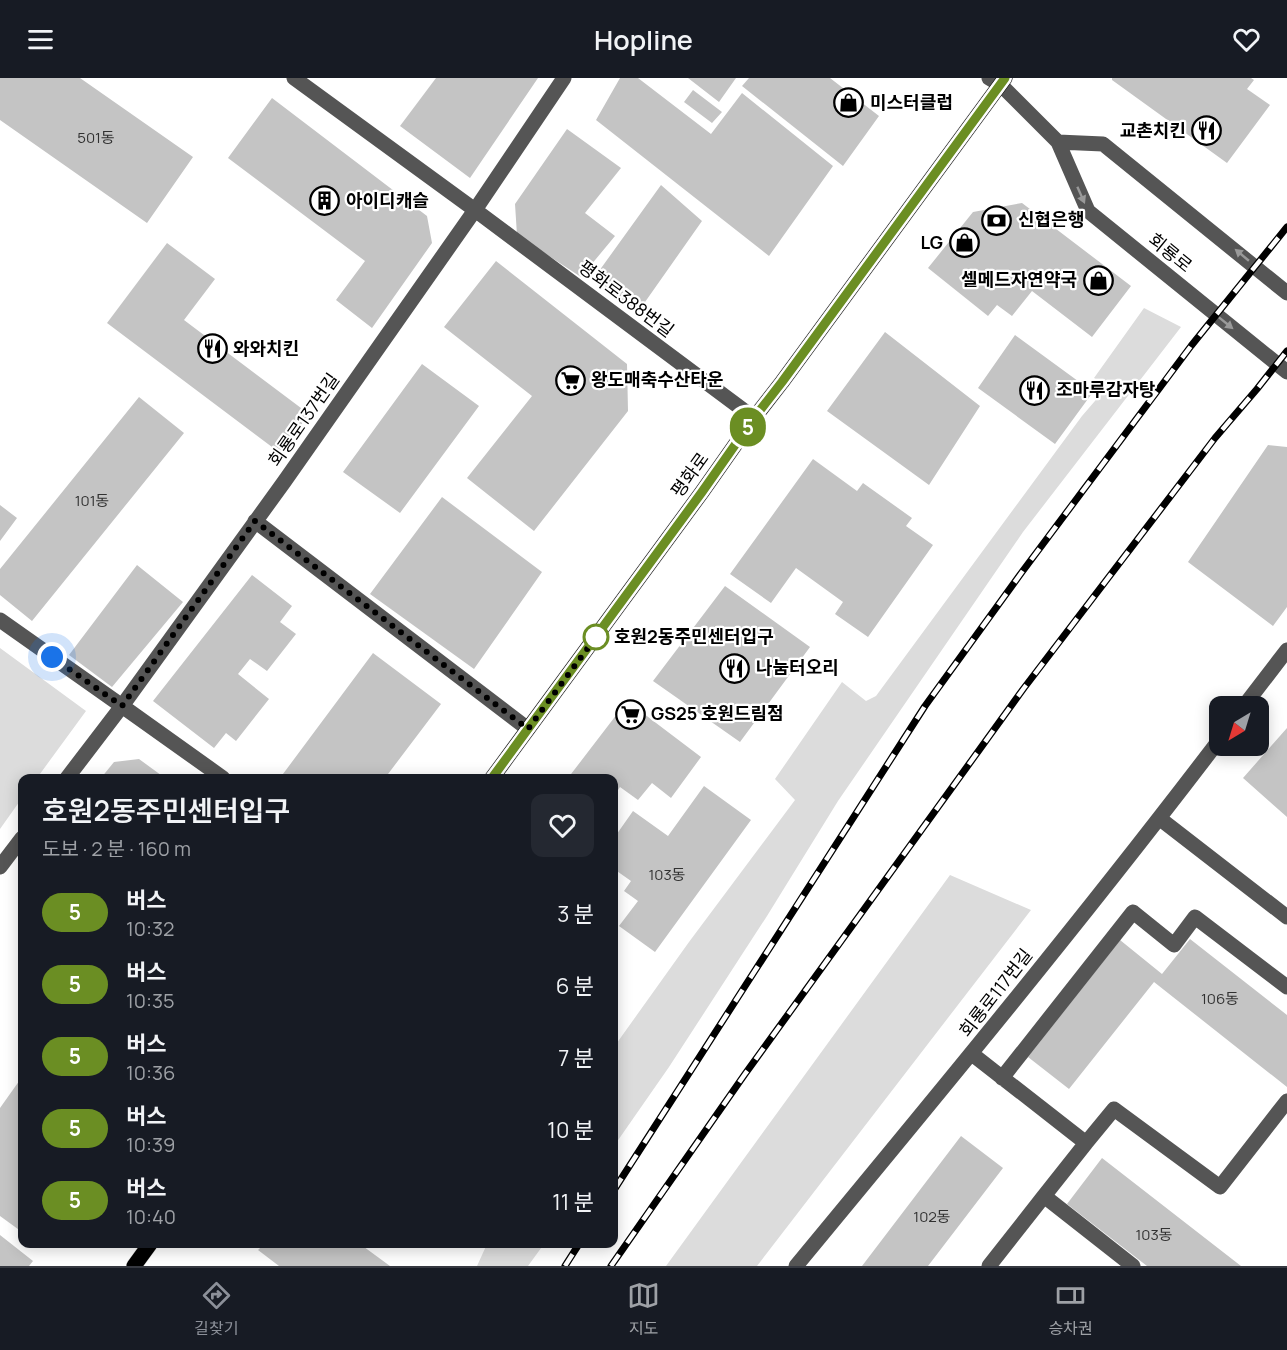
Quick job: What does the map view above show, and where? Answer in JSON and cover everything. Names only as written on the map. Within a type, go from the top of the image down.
[{"type":"main road","name":"평화로","points":[[495,774],[782,382],[998,80]]},
{"type":"main road","points":[[134,1266],[147,1248]]},
{"type":"street","name":"평화로388번길","points":[[294,78],[754,418]]},
{"type":"street","name":"회룡로137번길","points":[[70,774],[291,473],[475,210],[564,78]]},
{"type":"street","name":"회룡로","points":[[998,80],[1058,142],[1088,211],[1287,372]]},
{"type":"street","points":[[1058,142],[1103,144],[1287,292]]},
{"type":"street","points":[[255,521],[528,729]]},
{"type":"street","points":[[0,620],[217,774]]},
{"type":"street","points":[[1252,696],[1287,650]]},
{"type":"street","name":"회룡로117번길","points":[[796,1266],[972,1054],[1209,753]]},
{"type":"street","points":[[1159,818],[1287,917]]},
{"type":"street","points":[[0,867],[18,843]]},
{"type":"street","points":[[1002,1078],[1133,912],[1174,945],[1196,917],[1287,987]]},
{"type":"street","points":[[972,1054],[1086,1143]]},
{"type":"street","points":[[989,1266],[1114,1109],[1220,1187],[1287,1101]]},
{"type":"street","points":[[1044,1196],[1133,1266]]},
{"type":"shaded area","points":[[1144,308],[1181,327],[1023,532],[838,801],[767,916],[669,1067],[618,1140],[618,1041],[795,800],[775,779],[842,682],[866,701],[876,696],[1082,416],[1107,387],[1094,378]]},
{"type":"shaded area","points":[[0,648],[86,711],[40,774],[18,774],[18,804],[0,829]]},
{"type":"shaded area","points":[[950,875],[1031,910],[757,1266],[666,1266]]},
{"type":"shaded area","points":[[485,1248],[541,1248],[528,1266],[477,1266]]},
{"type":"building","points":[[0,78],[80,78],[193,157],[147,223],[0,120]]},
{"type":"building","points":[[436,78],[538,78],[470,178],[400,126]]},
{"type":"building","points":[[620,78],[638,78],[711,134],[742,93],[833,166],[769,256],[596,120]]},
{"type":"building","points":[[688,78],[736,78],[719,102]]},
{"type":"building","points":[[749,78],[830,78],[879,116],[843,166],[742,86]]},
{"type":"building","points":[[1112,78],[1251,78],[1254,80],[1247,89],[1270,105],[1227,163]]},
{"type":"building","points":[[693,90],[722,112],[712,123],[684,102]]},
{"type":"building","points":[[272,98],[427,216],[432,243],[372,328],[336,300],[365,261],[228,158]]},
{"type":"building","points":[[567,129],[621,168],[585,213],[615,236],[581,277],[517,235],[515,204]]},
{"type":"building","points":[[661,185],[702,221],[638,312],[594,278]]},
{"type":"building","points":[[1022,203],[1131,286],[1092,337],[1032,291],[1012,316],[997,305],[988,316],[928,268],[973,212]]},
{"type":"building","points":[[167,243],[215,279],[184,320],[309,414],[280,453],[107,323]]},
{"type":"building","name":"왕도매축수산타운","points":[[496,261],[627,364],[628,411],[534,531],[467,478],[532,396],[444,327]]},
{"type":"building","points":[[885,332],[980,406],[929,485],[827,411]]},
{"type":"building","name":"조마루감자탕","points":[[1015,335],[1093,392],[1055,444],[978,388]]},
{"type":"building","points":[[422,364],[479,406],[400,513],[343,472]]},
{"type":"building","points":[[139,397],[184,433],[32,621],[0,595],[0,569]]},
{"type":"building","points":[[1268,445],[1287,447],[1287,607],[1273,626],[1188,562]]},
{"type":"building","points":[[813,459],[857,491],[863,483],[912,518],[906,526],[933,545],[868,637],[835,614],[843,602],[796,568],[771,603],[730,574]]},
{"type":"building","points":[[442,497],[542,572],[474,669],[370,594]]},
{"type":"building","points":[[0,505],[17,518],[0,541]]},
{"type":"building","points":[[137,565],[183,602],[112,687],[69,655]]},
{"type":"building","points":[[252,575],[292,606],[280,622],[296,634],[267,671],[250,659],[238,674],[269,699],[236,741],[226,733],[214,748],[153,701]]},
{"type":"building","points":[[725,586],[810,647],[740,742],[653,681]]},
{"type":"building","points":[[373,653],[441,704],[388,774],[283,774]]},
{"type":"building","points":[[627,701],[701,757],[671,798],[652,783],[638,800],[620,787],[618,790],[618,774],[571,774]]},
{"type":"building","points":[[1287,728],[1287,817],[1243,778],[1262,756],[1269,756],[1269,748]]},
{"type":"building","points":[[139,759],[160,774],[104,774],[114,762]]},
{"type":"building","points":[[704,786],[751,820],[655,952],[619,926],[638,901],[624,891],[631,881],[618,872],[618,832],[633,811],[668,836]]},
{"type":"building","points":[[1190,939],[1287,1015],[1287,1087],[1154,982],[1069,1089],[1028,1057],[1120,940],[1162,974]]},
{"type":"building","points":[[18,1083],[18,1229],[0,1216],[0,1108]]},
{"type":"building","points":[[961,1136],[1003,1168],[928,1266],[862,1266]]},
{"type":"building","points":[[1102,1158],[1241,1266],[1147,1266],[1067,1204]]},
{"type":"building","points":[[0,1235],[33,1261],[29,1266],[0,1266]]},
{"type":"building","points":[[260,1248],[365,1248],[390,1266],[279,1266],[258,1250]]},
{"type":"railway","points":[[618,1184],[925,706],[1191,346],[1287,227]]},
{"type":"railway","points":[[611,1266],[745,1074],[1024,688],[1215,438],[1287,351]]},
{"type":"railway","points":[[565,1266],[576,1248]]},
{"type":"bus line","name":"5","points":[[495,774],[1005,78]]},
{"type":"place","name":"미스터클럽","points":[[849,103]]},
{"type":"place","name":"교촌치킨","points":[[1207,131]]},
{"type":"place","name":"아이디캐슬","points":[[325,201]]},
{"type":"place","name":"신협은행","points":[[997,220]]},
{"type":"place","name":"LG","points":[[964,243]]},
{"type":"place","name":"셀메드자연약국","points":[[1098,280]]},
{"type":"place","name":"와와치킨","points":[[212,349]]},
{"type":"place","name":"왕도매축수산타운","points":[[570,380]]},
{"type":"place","name":"조마루감자탕","points":[[1035,390]]},
{"type":"place","name":"호원2동주민센터입구","points":[[596,637]]},
{"type":"place","name":"나눔터오리","points":[[735,668]]},
{"type":"place","name":"GS25 호원드림점","points":[[630,714]]},
{"type":"route","points":[[52,657],[122,706],[255,521],[528,729],[596,637]]}]
